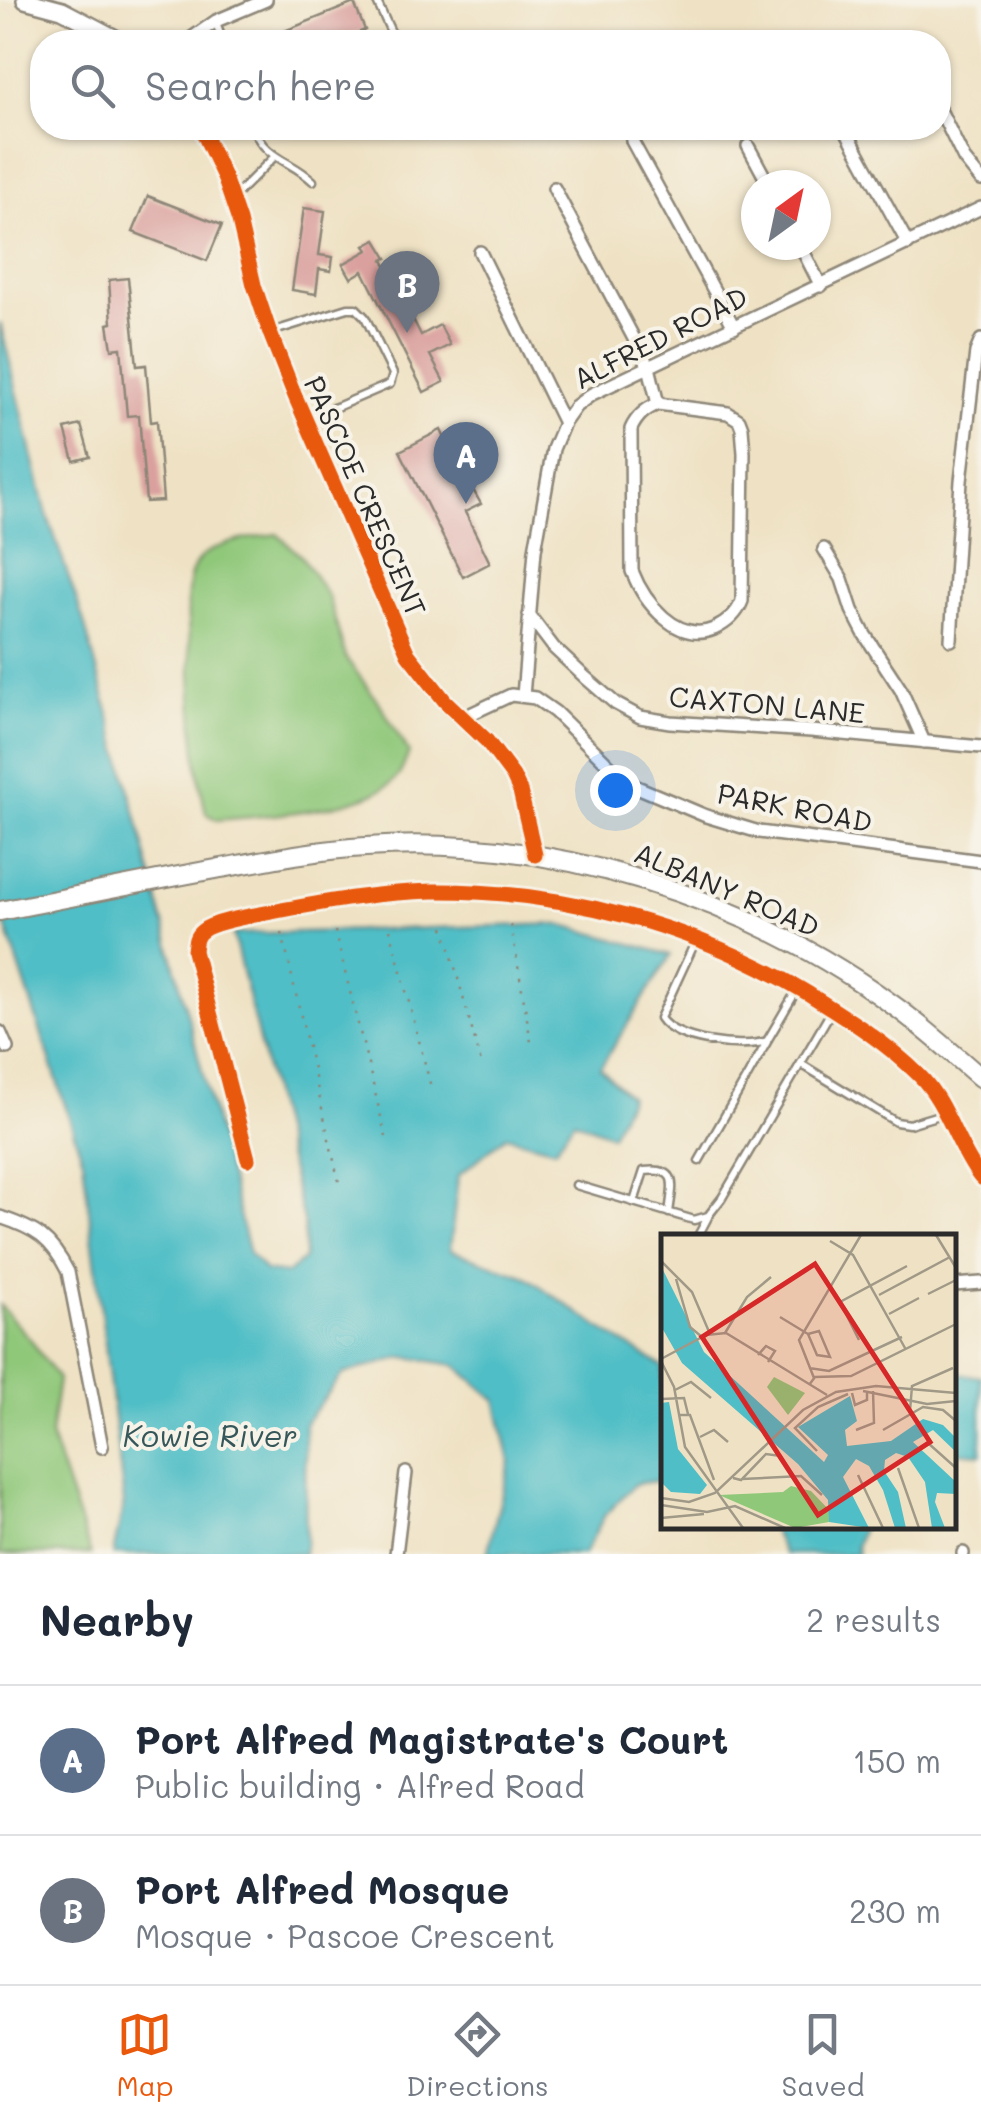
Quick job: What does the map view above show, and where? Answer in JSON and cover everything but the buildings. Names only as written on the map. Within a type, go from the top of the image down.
[{"type":"main road","name":"ALBANY ROAD","points":[[0,911],[293,855],[367,846],[429,846],[535,855],[601,868],[670,890],[793,943],[895,1006],[981,1078]]},
{"type":"street","points":[[25,0],[63,5],[103,30]]},
{"type":"street","points":[[204,30],[266,0]]},
{"type":"street","points":[[951,132],[964,159],[981,180]]},
{"type":"street","name":"PASCOE CRESCENT","points":[[208,140],[232,199],[270,332],[408,654],[432,686],[488,740],[513,776],[535,855]]},
{"type":"street","points":[[851,140],[908,244]]},
{"type":"street","points":[[632,141],[734,327]]},
{"type":"street","points":[[748,146],[760,170]]},
{"type":"street","points":[[554,188],[648,367],[658,404]]},
{"type":"street","name":"ALFRED ROAD","points":[[523,696],[534,550],[553,449],[564,423],[582,400],[981,208]]},
{"type":"street","points":[[480,252],[564,423]]},
{"type":"street","points":[[808,260],[821,286]]},
{"type":"street","points":[[951,640],[961,481],[976,352],[981,340]]},
{"type":"street","points":[[658,404],[728,413],[739,420],[742,428],[742,601],[730,618],[706,632],[685,631],[667,621],[643,592],[632,571],[632,428],[645,409],[658,404]]},
{"type":"street","points":[[824,548],[842,579],[858,623],[902,690],[924,742]]},
{"type":"street","name":"CAXTON LANE","points":[[529,615],[554,648],[586,678],[616,704],[640,716],[670,722],[981,747]]},
{"type":"street","points":[[462,718],[500,699],[523,696]]},
{"type":"street","name":"PARK ROAD","points":[[523,696],[544,703],[637,787],[706,816],[759,832],[981,862]]},
{"type":"street","points":[[248,1159],[194,951],[195,938],[202,930],[316,904],[400,893],[506,893],[642,920],[696,939],[798,988],[903,1060],[934,1092],[962,1152],[981,1178]]},
{"type":"street","points":[[0,1032],[6,1048]]},
{"type":"street","points":[[0,1217],[34,1231],[54,1246],[68,1272],[102,1447]]},
{"type":"street","points":[[956,1285],[981,1283]]},
{"type":"street","points":[[396,1554],[406,1473]]},
{"type":"lane","points":[[376,0],[390,30]]},
{"type":"lane","points":[[216,22],[219,30]]},
{"type":"lane","points":[[257,140],[313,181]]},
{"type":"lane","points":[[232,199],[276,156]]},
{"type":"lane","points":[[270,332],[356,308],[365,316],[393,374],[390,384],[304,418]]},
{"type":"lane","points":[[696,939],[660,1018],[664,1025],[703,1039],[749,1046],[767,1041]]},
{"type":"lane","points":[[699,1161],[798,988]]},
{"type":"lane","points":[[699,1234],[833,1009]]},
{"type":"lane","points":[[801,1064],[896,1122],[910,1124],[946,1113]]},
{"type":"lane","points":[[634,1202],[644,1171],[667,1172],[673,1182],[669,1212]]},
{"type":"lane","points":[[576,1185],[694,1220],[708,1216]]},
{"type":"path","points":[[511,925],[531,1042]]},
{"type":"path","points":[[444,928],[481,1064]]},
{"type":"path","points":[[390,929],[431,1087]]},
{"type":"path","points":[[335,931],[386,1137]]},
{"type":"path","points":[[282,933],[340,1187]]},
{"type":"green space","points":[[277,534],[302,557],[328,596],[346,658],[409,753],[399,775],[365,797],[314,809],[217,820],[206,813],[196,753],[188,608],[191,576],[208,552],[244,539]]},
{"type":"green space","points":[[0,1305],[58,1379],[50,1435],[91,1554],[0,1554]]},
{"type":"water","name":"Kowie River","points":[[0,322],[46,511],[83,619],[123,764],[249,1253],[265,1271],[287,1274],[304,1259],[304,1225],[233,934],[560,924],[671,955],[600,1068],[630,1097],[611,1135],[574,1120],[555,1149],[506,1136],[458,1176],[450,1250],[527,1277],[661,1366],[661,1480],[635,1484],[605,1515],[584,1554],[487,1554],[510,1462],[496,1400],[455,1365],[404,1357],[343,1374],[305,1423],[304,1554],[113,1554],[124,1502],[83,1160],[0,908]]},
{"type":"water","points":[[956,1373],[981,1377],[981,1454],[956,1452]]},
{"type":"water","points":[[772,1529],[861,1529],[856,1546],[858,1554],[784,1554]]},
{"type":"cycle path","points":[[207,140],[239,221],[270,333],[408,654],[445,701],[487,741],[513,776],[535,855]]},
{"type":"cycle path","points":[[248,1159],[194,951],[198,935],[217,924],[357,898],[433,891],[482,892],[580,905],[675,931],[766,970],[809,994],[894,1052],[919,1075],[937,1099],[981,1178]]},
{"type":"place","name":"Port Alfred Mosque","points":[[407,333]]},
{"type":"place","name":"Port Alfred Magistrate's Court","points":[[466,504]]}]
